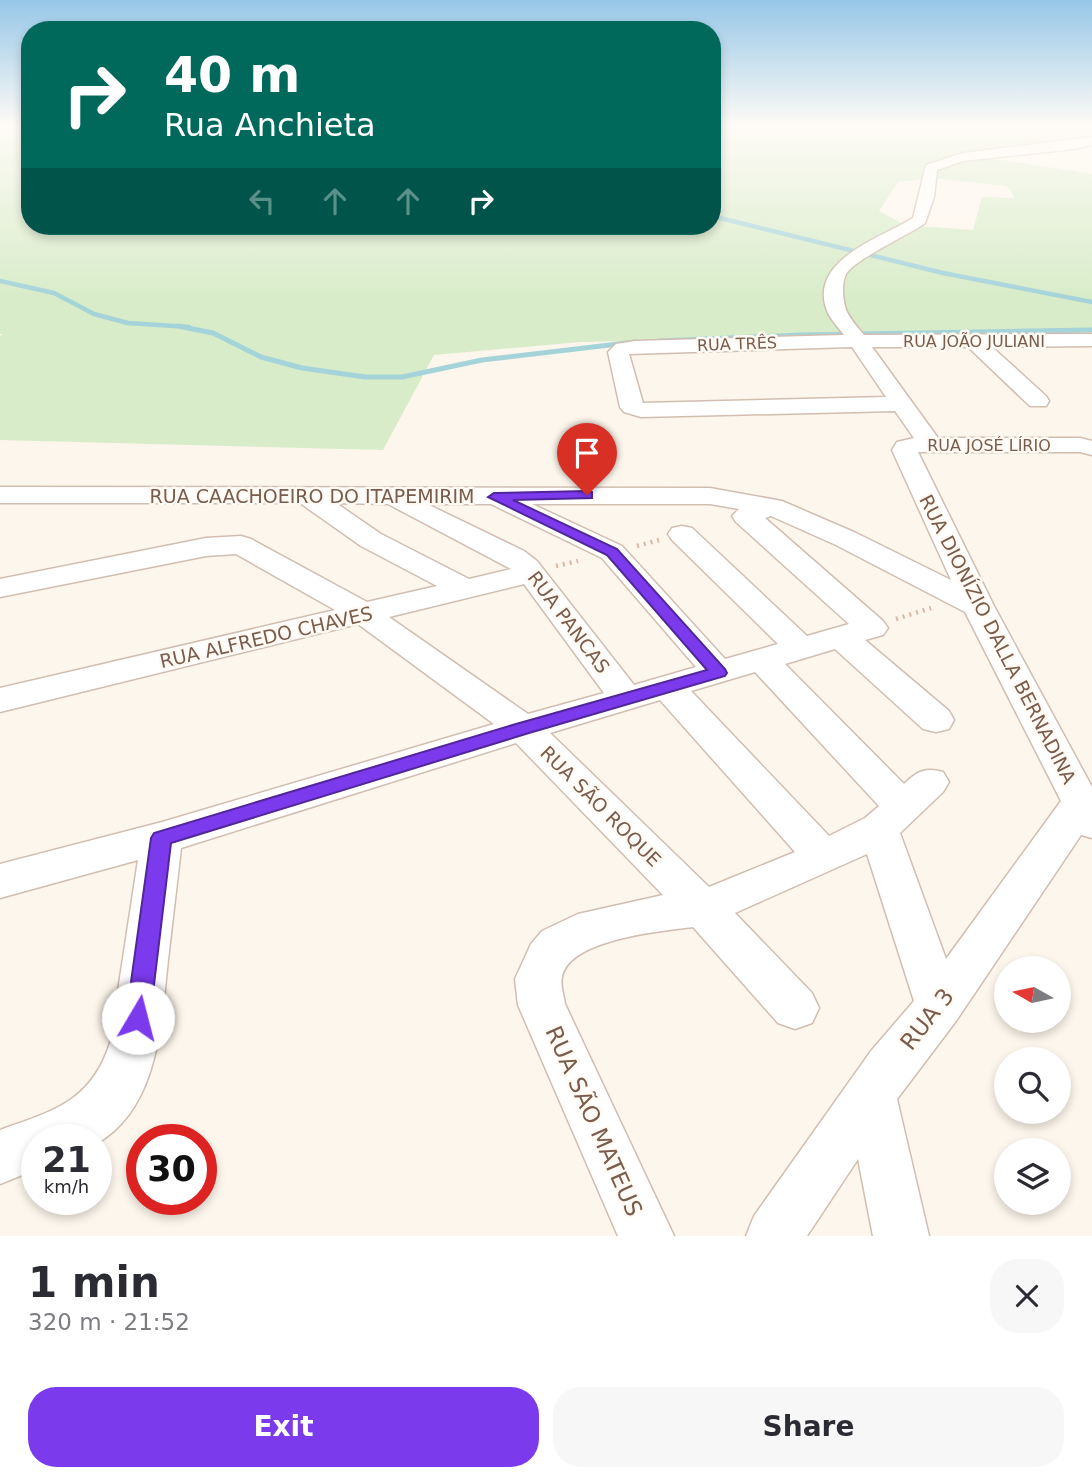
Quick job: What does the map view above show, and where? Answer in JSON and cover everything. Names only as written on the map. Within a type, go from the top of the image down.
[{"type":"street","points":[[918,341],[886,329],[842,321],[835,297],[841,270],[920,220],[929,184]]},
{"type":"street","name":"RUA DIONÍZIO DALLA BERNADINA","points":[[842,321],[902,404],[970,602],[1087,813]]},
{"type":"street","name":"RUA JOÃO JULIANI","points":[[855,341],[1087,345]]},
{"type":"street","name":"RUA TRÊS","points":[[855,341],[635,347],[620,350],[618,354],[632,407],[641,410],[902,404]]},
{"type":"street","points":[[974,341],[1038,401]]},
{"type":"street","name":"RUA JOSÉ LÍRIO","points":[[918,450],[1089,448]]},
{"type":"street","name":"RUA CAACHOEIRO DO ITAPEMIRIM","points":[[0,495],[494,497],[682,494],[736,499],[759,512],[846,539],[970,602]]},
{"type":"street","points":[[307,496],[371,540],[466,589]]},
{"type":"street","name":"RUA PANCAS","points":[[392,497],[514,557],[531,573],[627,699]]},
{"type":"street","points":[[494,497],[612,552],[719,673]]},
{"type":"street","points":[[759,512],[856,632],[936,720]]},
{"type":"street","points":[[682,534],[799,647]]},
{"type":"street","name":"RUA SÃO ROQUE","points":[[0,588],[193,550],[241,545],[365,614],[523,728],[703,908],[795,1008]]},
{"type":"street","name":"RUA ALFREDO CHAVES","points":[[0,700],[531,573]]},
{"type":"street","points":[[0,881],[162,838],[523,728],[856,632]]},
{"type":"street","points":[[761,659],[904,806],[939,1006]]},
{"type":"street","points":[[668,688],[824,857]]},
{"type":"street","points":[[703,908],[824,857],[904,806]]},
{"type":"street","name":"RUA 3","points":[[774,1236],[889,1068],[1087,813]]},
{"type":"street","points":[[84,1124],[117,1091],[127,1070],[134,1043],[162,838]]},
{"type":"street","name":"RUA SÃO MATEUS","points":[[646,1236],[542,1005],[538,979],[547,958],[558,944],[578,933],[649,915],[703,908]]},
{"type":"street","points":[[871,1096],[901,1236]]},
{"type":"street","points":[[0,1157],[21,1149]]},
{"type":"path","points":[[856,632],[970,602]]},
{"type":"green space","points":[[0,184],[21,184],[21,235],[721,235],[721,184],[897,184],[879,211],[905,225],[973,230],[982,197],[1015,198],[1007,186],[985,184],[1092,184],[1092,332],[581,342],[434,355],[383,450],[0,440],[0,336],[3,334],[0,334]]},
{"type":"waterway","points":[[721,218],[943,273],[1092,302]]},
{"type":"waterway","points":[[0,281],[54,293],[94,314],[128,323],[180,326]]},
{"type":"waterway","points":[[180,326],[189,327]]},
{"type":"waterway","points":[[180,326],[213,333],[261,357],[302,368],[365,377],[402,377],[482,360],[635,342]]},
{"type":"waterway","points":[[659,341],[801,335],[1092,330]]},
{"type":"route","points":[[138,1018],[162,838],[523,728],[719,673],[612,552],[494,497],[587,495]]}]
